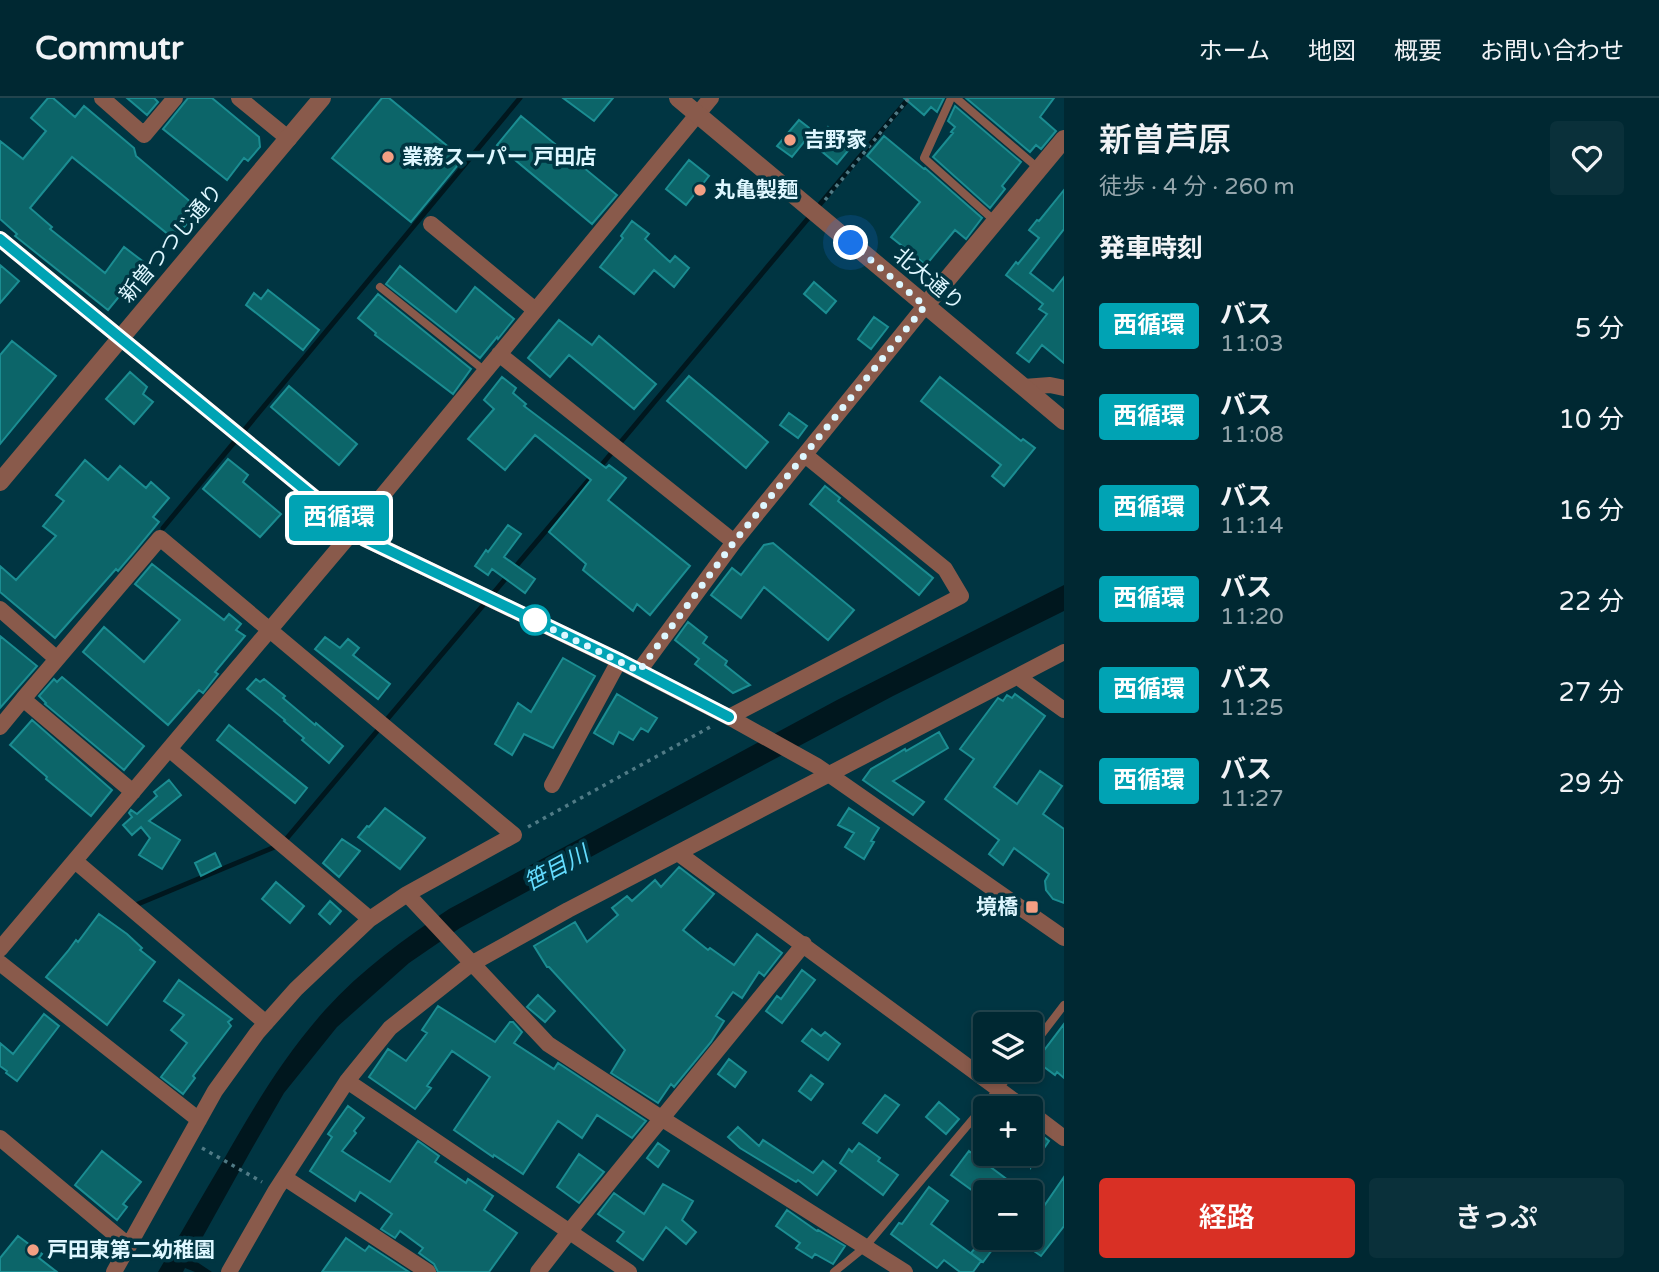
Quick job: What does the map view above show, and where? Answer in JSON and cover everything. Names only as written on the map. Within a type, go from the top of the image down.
[{"type":"street","points":[[102,98],[144,135],[174,98]]},
{"type":"street","points":[[239,98],[289,138]]},
{"type":"street","name":"新曽つつじ通り","points":[[0,482],[322,98]]},
{"type":"street","name":"北大通り","points":[[678,98],[1059,417]]},
{"type":"street","points":[[0,949],[354,530],[711,98]]},
{"type":"street","points":[[639,671],[734,542],[1064,139]]},
{"type":"street","points":[[431,224],[535,310]]},
{"type":"street","points":[[0,239],[365,539],[620,661],[824,770],[1064,939]]},
{"type":"street","points":[[499,354],[734,542]]},
{"type":"street","points":[[1024,387],[1050,385],[1064,388]]},
{"type":"street","points":[[733,719],[961,596],[945,569],[805,455]]},
{"type":"street","points":[[0,727],[160,538],[514,835],[370,919],[296,989],[266,1023],[215,1091],[114,1272]]},
{"type":"street","points":[[0,609],[57,659]]},
{"type":"street","points":[[229,1272],[276,1190],[347,1082],[390,1028],[469,961],[678,853],[824,770],[1018,677],[1064,652]]},
{"type":"street","points":[[552,785],[620,661]]},
{"type":"street","points":[[1018,677],[1064,709]]},
{"type":"street","points":[[23,699],[133,792]]},
{"type":"street","points":[[169,749],[370,919]]},
{"type":"street","points":[[678,853],[1008,1096]]},
{"type":"street","points":[[75,861],[266,1023]]},
{"type":"street","points":[[409,897],[548,1044],[905,1272]]},
{"type":"street","points":[[538,1272],[804,944]]},
{"type":"street","points":[[0,963],[199,1120]]},
{"type":"street","points":[[347,1082],[629,1272]]},
{"type":"street","points":[[1043,1122],[1064,1139]]},
{"type":"street","points":[[0,1138],[128,1246]]},
{"type":"street","points":[[285,1178],[428,1272]]},
{"type":"lane","points":[[951,98],[923,158],[996,222]]},
{"type":"lane","points":[[956,98],[1039,170]]},
{"type":"lane","points":[[380,287],[485,372]]},
{"type":"lane","points":[[1043,1032],[1064,1005]]},
{"type":"lane","points":[[834,1272],[865,1247],[1005,1082]]},
{"type":"path","points":[[814,212],[909,98]]},
{"type":"path","points":[[514,835],[733,719]]},
{"type":"path","points":[[197,1144],[268,1186]]},
{"type":"water","name":"笹目川","points":[[1064,585],[1064,611],[893,696],[600,852],[460,928],[409,963],[337,1027],[284,1093],[191,1258],[212,1272],[195,1272],[185,1268],[183,1272],[158,1272],[258,1102],[296,1046],[339,995],[399,944],[449,909],[837,700]]},
{"type":"building","points":[[48,98],[53,98],[75,117],[84,106],[134,148],[136,156],[199,209],[174,239],[72,157],[30,208],[52,227],[50,229],[105,273],[124,247],[149,266],[138,279],[135,277],[108,310],[15,236],[17,234],[0,219],[0,141],[23,159],[46,131],[31,118]]},
{"type":"building","points":[[127,98],[154,98],[158,102],[147,115]]},
{"type":"building","points":[[188,98],[212,98],[259,137],[260,147],[248,161],[244,158],[227,180],[163,129]]},
{"type":"building","points":[[382,98],[389,98],[463,159],[411,222],[332,158]]},
{"type":"building","points":[[563,98],[613,98],[594,121]]},
{"type":"building","points":[[904,98],[944,98],[937,112],[931,107],[924,115]]},
{"type":"building","points":[[966,98],[1054,98],[1040,117],[1056,131],[1041,149],[1036,145],[1030,152]]},
{"type":"building","points":[[955,106],[1021,162],[1002,186],[1005,189],[990,208],[933,157],[953,133],[951,132],[955,127],[948,121]]},
{"type":"building","points":[[521,116],[617,195],[592,224],[497,145]]},
{"type":"building","points":[[799,120],[813,131],[792,157],[777,146]]},
{"type":"building","points":[[828,127],[852,146],[837,164],[814,145]]},
{"type":"building","points":[[884,136],[982,218],[966,239],[955,230],[926,265],[891,237],[920,202],[867,156]]},
{"type":"building","points":[[689,160],[709,176],[686,205],[666,189]]},
{"type":"building","points":[[1064,190],[1064,229],[1030,273],[1053,291],[1064,277],[1064,363],[1042,345],[1029,362],[1017,353],[1047,314],[1039,309],[1043,304],[1006,275],[1039,238],[1029,230]]},
{"type":"building","points":[[632,221],[649,234],[645,239],[670,262],[675,256],[689,268],[674,287],[654,270],[634,294],[600,267],[623,238],[621,236]]},
{"type":"building","points":[[0,265],[19,281],[0,303]]},
{"type":"building","points":[[400,266],[456,312],[475,287],[514,319],[480,358],[386,284]]},
{"type":"building","points":[[814,282],[836,301],[826,313],[804,294]]},
{"type":"building","points":[[268,290],[319,330],[303,350],[246,305],[254,293],[261,299]]},
{"type":"building","points":[[378,294],[471,369],[453,394],[375,335],[376,333],[358,318]]},
{"type":"building","points":[[874,317],[888,327],[871,349],[858,339]]},
{"type":"building","points":[[559,320],[592,345],[599,336],[656,384],[634,409],[569,355],[550,377],[528,358]]},
{"type":"building","points":[[12,341],[56,376],[0,444],[0,355]]},
{"type":"building","points":[[130,372],[147,387],[143,394],[153,402],[134,424],[106,399]]},
{"type":"building","points":[[689,376],[768,442],[746,468],[667,401]]},
{"type":"building","points":[[502,377],[516,388],[513,393],[526,404],[524,406],[606,468],[609,465],[626,478],[608,500],[690,566],[650,615],[637,604],[633,611],[583,570],[586,564],[549,532],[591,480],[535,435],[505,470],[468,439],[494,409],[484,400]]},
{"type":"building","points":[[940,377],[1021,441],[1023,439],[1035,448],[1004,486],[992,476],[1001,465],[921,401]]},
{"type":"building","points":[[289,386],[357,444],[339,465],[271,407]]},
{"type":"building","points":[[789,413],[807,426],[798,438],[780,425]]},
{"type":"building","points":[[228,459],[248,475],[243,482],[281,514],[260,537],[203,489]]},
{"type":"building","points":[[85,460],[108,480],[120,466],[146,488],[151,482],[169,498],[153,517],[159,522],[118,571],[116,569],[55,638],[0,592],[0,566],[16,580],[56,536],[43,526],[64,501],[56,495]]},
{"type":"building","points":[[825,486],[840,498],[838,501],[933,578],[919,595],[810,504]]},
{"type":"building","points":[[508,525],[521,534],[504,557],[535,579],[525,593],[492,569],[488,575],[475,566]]},
{"type":"building","points":[[773,543],[854,610],[828,640],[764,587],[741,618],[711,595],[732,568],[741,575],[764,545]]},
{"type":"building","points":[[152,564],[224,620],[229,614],[241,624],[236,630],[245,636],[215,672],[218,674],[203,693],[199,690],[168,725],[83,652],[104,627],[144,662],[180,620],[135,584]]},
{"type":"building","points":[[688,622],[707,637],[703,643],[727,661],[725,665],[750,685],[733,693],[695,664],[699,659],[675,640]]},
{"type":"building","points":[[0,636],[37,666],[0,708]]},
{"type":"building","points":[[325,637],[340,648],[348,639],[359,648],[353,655],[390,684],[378,699],[315,649]]},
{"type":"building","points":[[563,658],[595,676],[553,748],[524,734],[512,755],[495,744],[518,703],[531,712]]},
{"type":"building","points":[[62,677],[144,746],[124,770],[39,696],[54,679],[57,682]]},
{"type":"building","points":[[256,679],[260,682],[264,679],[285,696],[283,698],[343,746],[329,763],[302,740],[304,738],[285,720],[247,689]]},
{"type":"building","points":[[617,694],[657,718],[648,732],[641,728],[633,740],[619,732],[613,744],[594,733]]},
{"type":"building","points":[[1015,694],[1045,716],[994,787],[1017,804],[1040,771],[1062,786],[1043,814],[1064,829],[1064,903],[1053,899],[1046,890],[1045,881],[1049,874],[1014,848],[1003,865],[989,854],[999,840],[945,799],[974,759],[960,749],[998,698],[1003,701],[1007,695],[1012,698]]},
{"type":"building","points":[[32,720],[112,790],[91,816],[10,745]]},
{"type":"building","points":[[229,725],[307,788],[295,803],[217,740]]},
{"type":"building","points":[[939,732],[948,748],[893,781],[924,802],[913,815],[863,780],[871,769]]},
{"type":"building","points":[[169,780],[181,795],[149,821],[180,840],[162,869],[139,855],[150,838],[141,827],[132,835],[123,825],[132,817],[129,813],[131,810],[137,814],[157,796],[154,792]]},
{"type":"building","points":[[385,808],[425,838],[400,869],[358,837]]},
{"type":"building","points":[[849,808],[879,828],[864,859],[845,847],[854,833],[838,825]]},
{"type":"building","points":[[342,839],[360,851],[339,877],[323,863]]},
{"type":"building","points":[[215,853],[221,866],[201,876],[195,863]]},
{"type":"building","points":[[679,867],[714,894],[683,930],[708,950],[710,948],[734,965],[757,934],[782,953],[764,976],[759,972],[742,998],[733,992],[716,1016],[724,1021],[711,1042],[674,1087],[671,1084],[658,1103],[611,1073],[625,1050],[547,967],[534,946],[575,922],[587,942],[618,915],[612,908],[627,896],[632,901],[655,880],[661,887]]},
{"type":"building","points":[[276,882],[304,906],[290,923],[262,899]]},
{"type":"building","points":[[330,901],[341,911],[330,924],[319,914]]},
{"type":"building","points":[[99,914],[127,934],[142,948],[140,950],[155,962],[107,1025],[46,977]]},
{"type":"building","points":[[802,970],[815,980],[782,1023],[766,1011],[777,996],[781,999]]},
{"type":"building","points":[[179,980],[232,1019],[228,1022],[231,1026],[193,1076],[195,1078],[183,1094],[161,1077],[187,1043],[171,1030],[184,1015],[164,1001]]},
{"type":"building","points":[[538,995],[555,1011],[545,1022],[527,1007]]},
{"type":"building","points":[[438,1006],[495,1042],[510,1022],[513,1022],[522,1032],[514,1043],[554,1069],[558,1063],[646,1121],[632,1138],[597,1115],[582,1138],[558,1121],[523,1174],[454,1130],[490,1077],[452,1051],[427,1086],[431,1088],[415,1109],[369,1077],[388,1049],[406,1061],[427,1033],[422,1030]]},
{"type":"building","points":[[44,1014],[59,1026],[17,1081],[0,1066],[0,1043],[13,1054]]},
{"type":"building","points":[[1064,1024],[1064,1078],[1043,1066],[1043,1052]]},
{"type":"building","points":[[812,1029],[821,1036],[825,1032],[840,1044],[828,1060],[802,1041]]},
{"type":"building","points":[[729,1059],[746,1072],[735,1087],[718,1074]]},
{"type":"building","points":[[811,1075],[823,1084],[811,1100],[799,1091]]},
{"type":"building","points":[[885,1095],[899,1105],[877,1133],[863,1123]]},
{"type":"building","points":[[939,1102],[959,1119],[946,1134],[926,1117]]},
{"type":"building","points":[[348,1106],[364,1118],[342,1151],[390,1182],[418,1141],[439,1156],[435,1162],[466,1183],[468,1179],[493,1196],[484,1210],[517,1233],[489,1272],[438,1272],[434,1264],[419,1253],[423,1248],[400,1231],[395,1238],[381,1229],[392,1214],[360,1192],[355,1201],[310,1171],[332,1137],[328,1134]]},
{"type":"building","points":[[738,1127],[759,1146],[763,1140],[813,1173],[823,1161],[836,1171],[817,1195],[798,1180],[796,1182],[740,1148],[728,1137]]},
{"type":"building","points":[[1043,1136],[1049,1141],[1043,1150]]},
{"type":"building","points":[[658,1143],[669,1151],[658,1167],[647,1158]]},
{"type":"building","points":[[859,1143],[898,1175],[883,1195],[840,1163],[849,1149],[852,1152]]},
{"type":"building","points":[[102,1151],[141,1182],[123,1204],[127,1207],[117,1220],[75,1185]]},
{"type":"building","points":[[969,1151],[973,1154],[973,1166],[989,1166],[1008,1180],[973,1180],[973,1191],[951,1175]]},
{"type":"building","points":[[579,1154],[604,1172],[579,1203],[557,1187]]},
{"type":"building","points":[[1064,1177],[1064,1226],[1041,1256],[1032,1250],[1043,1250],[1044,1206]]},
{"type":"building","points":[[663,1184],[693,1201],[682,1220],[696,1232],[686,1244],[666,1227],[643,1260],[617,1241],[624,1232],[598,1214],[614,1193],[644,1214]]},
{"type":"building","points":[[929,1187],[948,1201],[931,1224],[981,1261],[973,1272],[960,1272],[944,1260],[937,1268],[891,1234],[899,1223],[902,1224]]},
{"type":"building","points":[[787,1210],[845,1246],[833,1264],[815,1254],[812,1258],[796,1248],[800,1243],[776,1226]]},
{"type":"building","points":[[18,1236],[42,1254],[39,1258],[57,1272],[0,1272],[0,1258]]},
{"type":"building","points":[[346,1238],[365,1251],[369,1246],[409,1272],[322,1272]]},
{"type":"building","points":[[973,1250],[992,1250],[983,1262],[971,1253]]},
{"type":"waterway","points":[[163,528],[520,98]]},
{"type":"waterway","points":[[599,468],[909,98]]},
{"type":"waterway","points":[[138,904],[282,844],[592,476]]},
{"type":"bus line","name":"西循環","points":[[0,239],[365,539],[620,661],[729,717]]},
{"type":"place","name":"吉野家","points":[[790,140]]},
{"type":"place","name":"業務スーパー 戸田店","points":[[388,157]]},
{"type":"place","name":"丸亀製麺","points":[[700,190]]},
{"type":"place","name":"境橋","points":[[1032,907]]},
{"type":"place","name":"戸田東第二幼稚園","points":[[33,1250]]},
{"type":"route","points":[[535,620],[527,617],[639,671],[734,542],[925,306],[851,243]]}]
